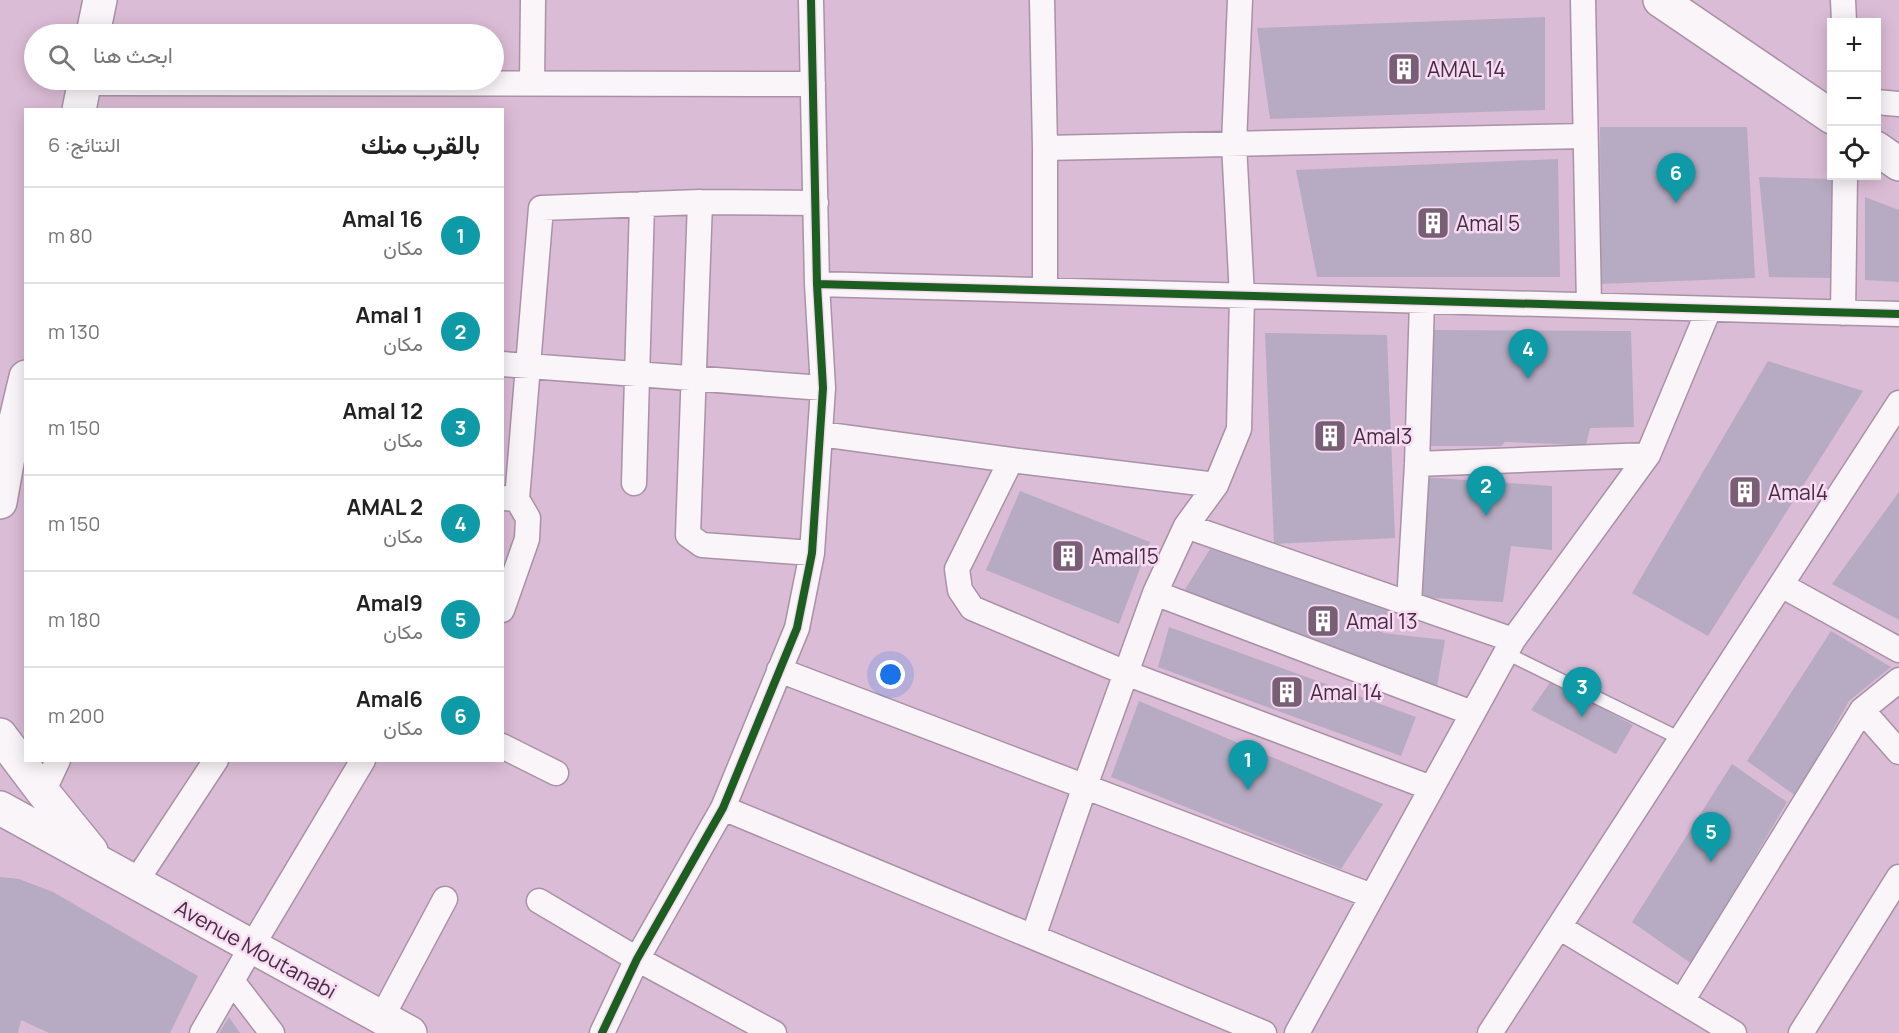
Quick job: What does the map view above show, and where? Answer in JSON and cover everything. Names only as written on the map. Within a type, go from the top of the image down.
[{"type":"street","points":[[95,24],[100,0]]},
{"type":"street","points":[[532,83],[533,0]]},
{"type":"street","points":[[602,1033],[637,959],[723,808],[797,628],[812,554],[823,388],[817,284],[812,0]]},
{"type":"street","points":[[1042,0],[1046,290]]},
{"type":"street","points":[[1033,937],[1155,592],[1186,526],[1216,485],[1239,429],[1242,296],[1234,144],[1240,0]]},
{"type":"street","points":[[1583,0],[1589,305]]},
{"type":"street","points":[[1660,0],[1827,114]]},
{"type":"street","points":[[1843,0],[1844,18]]},
{"type":"street","points":[[504,83],[813,84]]},
{"type":"street","points":[[83,91],[139,90]]},
{"type":"street","points":[[1881,102],[1899,104]]},
{"type":"street","points":[[1045,148],[1586,136]]},
{"type":"street","points":[[1881,151],[1899,164]]},
{"type":"street","points":[[1843,312],[1845,180]]},
{"type":"street","points":[[504,604],[527,539],[528,518],[510,498],[528,366],[541,208],[700,202],[816,202]]},
{"type":"street","points":[[700,202],[688,535],[702,545],[812,554]]},
{"type":"street","points":[[634,483],[642,204]]},
{"type":"street","points":[[817,284],[1899,314]]},
{"type":"street","points":[[1409,603],[1417,464],[1422,301]]},
{"type":"street","points":[[1297,1033],[1509,646],[1648,455],[1709,309]]},
{"type":"street","points":[[504,364],[823,388]]},
{"type":"street","points":[[1,489],[18,440],[24,393]]},
{"type":"street","points":[[1490,1033],[1899,403]]},
{"type":"street","points":[[821,434],[1216,485]]},
{"type":"street","points":[[1417,464],[1648,455]]},
{"type":"street","points":[[1011,460],[957,569],[960,590],[972,608],[1125,673],[1431,788]]},
{"type":"street","points":[[1186,526],[1409,603],[1509,646]]},
{"type":"street","points":[[1781,585],[1899,650]]},
{"type":"street","points":[[1155,592],[1472,713]]},
{"type":"street","points":[[779,670],[1372,896]]},
{"type":"street","points":[[1682,1002],[1862,710],[1899,680]]},
{"type":"street","points":[[1862,710],[1899,752]]},
{"type":"street","points":[[0,735],[101,864]]},
{"type":"street","points":[[504,747],[556,773]]},
{"type":"street","points":[[43,792],[57,762]]},
{"type":"street","points":[[135,883],[215,762]]},
{"type":"street","points":[[202,1033],[362,762]]},
{"type":"street","points":[[723,808],[1264,1033]]},
{"type":"street","name":"Avenue Moutanabi","points":[[1,810],[410,1033]]},
{"type":"street","points":[[1802,1033],[1899,877]]},
{"type":"street","points":[[382,1017],[445,899]]},
{"type":"street","points":[[539,901],[637,959],[774,1033]]},
{"type":"street","points":[[1559,927],[1734,1033]]},
{"type":"street","points":[[232,981],[272,1033]]},
{"type":"lane","points":[[1509,646],[1682,738]]},
{"type":"building","name":"AMAL 14","points":[[1545,17],[1545,110],[1270,119],[1257,28]]},
{"type":"building","points":[[1600,127],[1747,127],[1755,278],[1601,284]]},
{"type":"building","name":"Amal 5","points":[[1558,159],[1560,277],[1317,277],[1296,170]]},
{"type":"building","points":[[1759,177],[1836,180],[1836,278],[1769,277]]},
{"type":"building","points":[[1865,197],[1899,210],[1899,282],[1865,280]]},
{"type":"building","points":[[1424,330],[1631,331],[1634,427],[1590,428],[1586,445],[1505,442],[1501,446],[1424,446]]},
{"type":"building","name":"Amal3","points":[[1265,333],[1387,335],[1395,538],[1274,544]]},
{"type":"building","name":"Amal4","points":[[1768,361],[1863,391],[1708,636],[1632,593]]},
{"type":"building","points":[[1423,477],[1552,486],[1552,550],[1511,546],[1503,602],[1415,597]]},
{"type":"building","name":"Amal15","points":[[1020,491],[1150,542],[1119,624],[986,570]]},
{"type":"building","points":[[1899,492],[1899,620],[1832,584]]},
{"type":"building","name":"Amal 13","points":[[1210,549],[1388,608],[1383,633],[1445,640],[1437,687],[1184,591]]},
{"type":"building","name":"Amal 14","points":[[1169,627],[1416,717],[1401,756],[1158,667]]},
{"type":"building","points":[[1831,631],[1891,667],[1849,701],[1796,796],[1747,761]]},
{"type":"building","points":[[1551,681],[1633,725],[1616,754],[1531,710]]},
{"type":"building","points":[[1139,701],[1383,804],[1341,869],[1111,777]]},
{"type":"building","points":[[1732,764],[1787,802],[1692,964],[1632,922]]},
{"type":"building","points":[[0,877],[19,879],[53,892],[198,976],[170,1033],[49,1033],[21,1020],[18,1033],[0,1033]]},
{"type":"building","points":[[229,1017],[240,1033],[219,1033]]},
{"type":"cycle path","points":[[602,1033],[637,959],[723,808],[797,628],[812,553],[823,388],[817,284],[811,0]]},
{"type":"cycle path","points":[[817,284],[1899,314]]},
{"type":"place","name":"AMAL 14","points":[[1404,69]]},
{"type":"place","name":"Amal6","points":[[1676,203]]},
{"type":"place","name":"Amal 5","points":[[1433,223]]},
{"type":"place","name":"AMAL 2","points":[[1528,379]]},
{"type":"place","name":"Amal3","points":[[1330,436]]},
{"type":"place","name":"Amal4","points":[[1745,492]]},
{"type":"place","name":"Amal 1","points":[[1486,516]]},
{"type":"place","name":"Amal15","points":[[1068,556]]},
{"type":"place","name":"Amal 13","points":[[1323,621]]},
{"type":"place","name":"Amal 14","points":[[1287,692]]},
{"type":"place","name":"Amal 12","points":[[1582,717]]},
{"type":"place","name":"Amal 16","points":[[1248,790]]},
{"type":"place","name":"Amal9","points":[[1711,862]]}]
